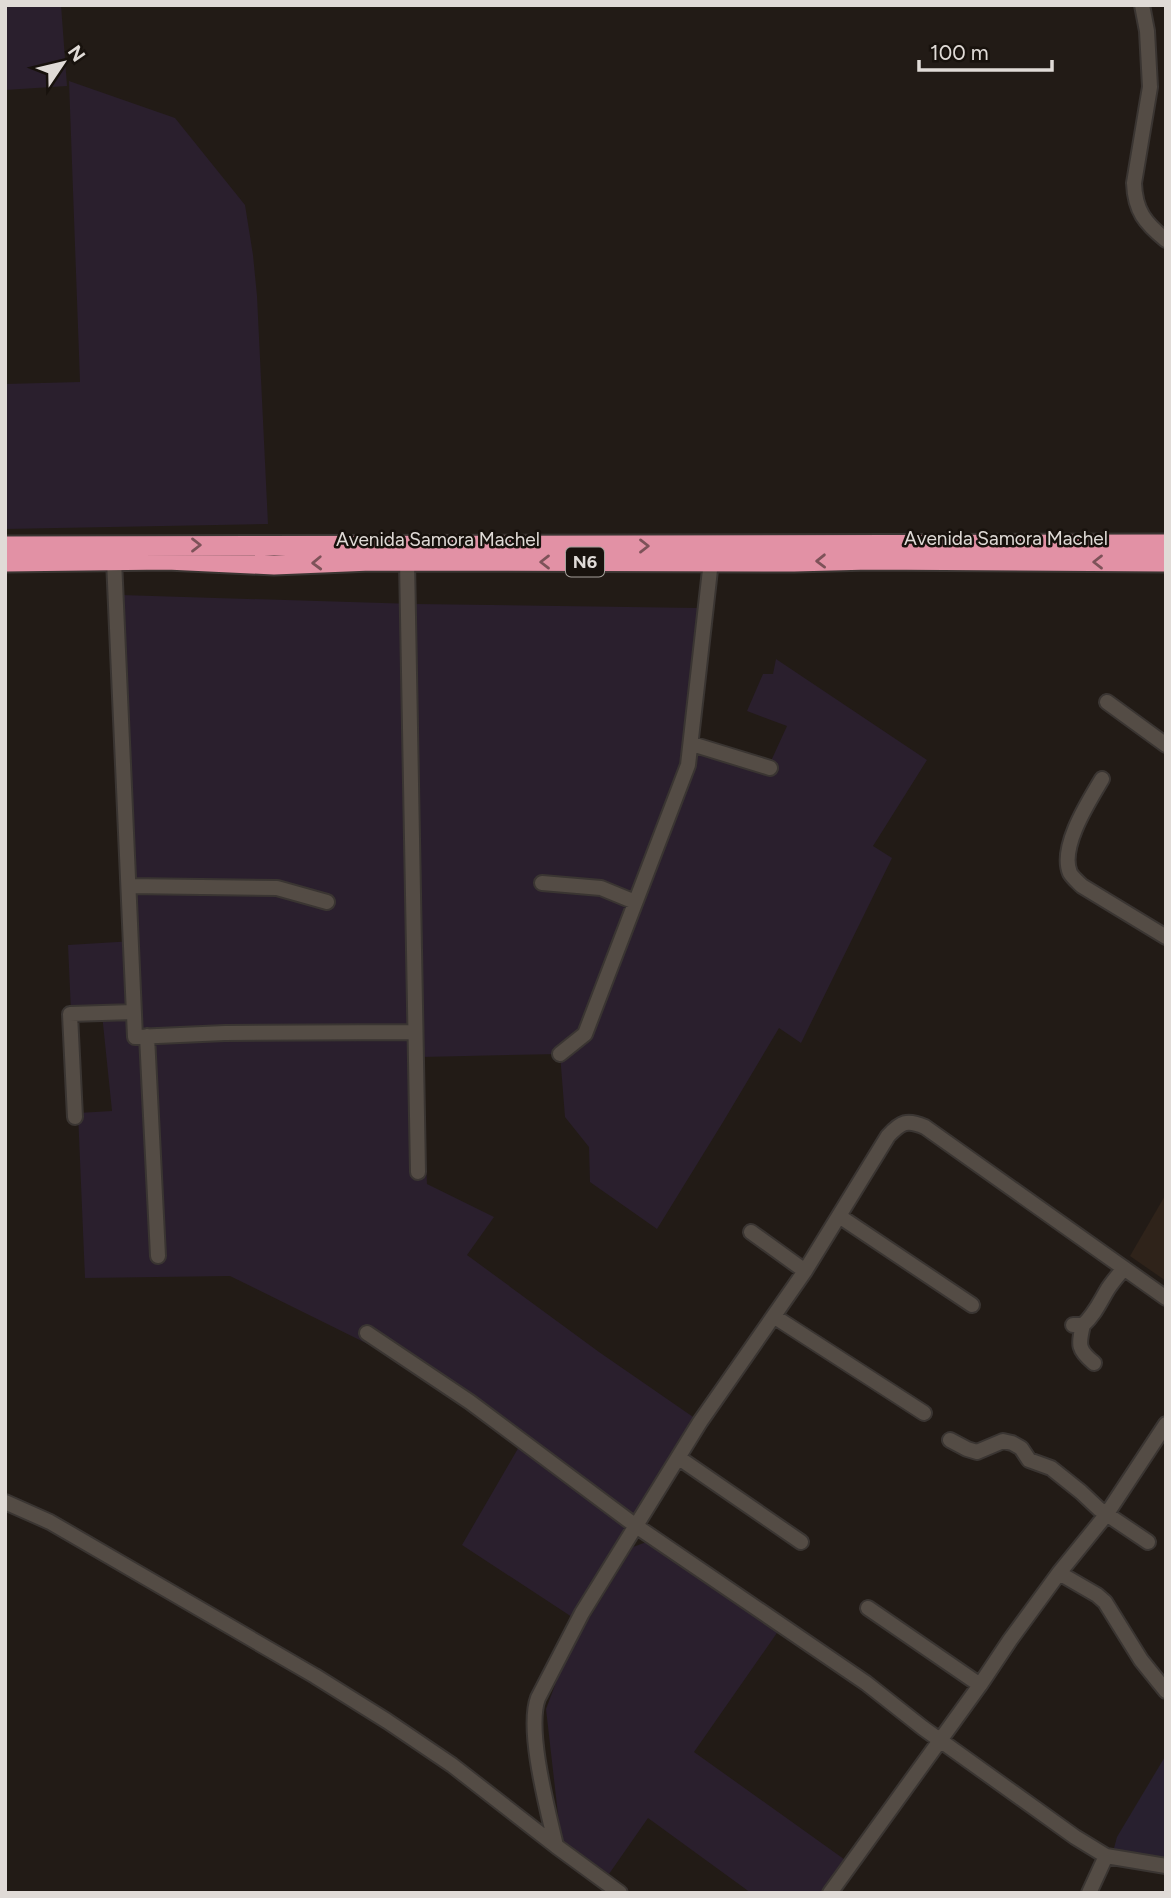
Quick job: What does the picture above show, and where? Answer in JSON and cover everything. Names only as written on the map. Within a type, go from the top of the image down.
[{"type":"highway","name":"Avenida Samora Machel","points":[[5,546],[1165,558]]},
{"type":"highway","name":"Avenida Samora Machel","points":[[5,562],[167,560],[274,565],[407,561],[1165,558]]},
{"type":"street","points":[[1142,5],[1147,31],[1150,87],[1134,183],[1135,194],[1138,208],[1145,220],[1166,240]]},
{"type":"street","points":[[114,560],[135,1037],[225,1033],[415,1032]]},
{"type":"street","points":[[407,561],[418,1172]]},
{"type":"street","points":[[560,1054],[584,1034],[688,765],[710,561]]},
{"type":"street","points":[[1107,702],[1166,745]]},
{"type":"street","points":[[692,744],[770,768]]},
{"type":"street","points":[[1102,779],[1069,842],[1068,860],[1071,874],[1082,886],[1166,937]]},
{"type":"street","points":[[542,883],[601,888],[635,902]]},
{"type":"street","points":[[129,886],[277,888],[327,902]]},
{"type":"street","points":[[75,1117],[70,1014],[134,1012]]},
{"type":"street","points":[[147,1036],[158,1256]]},
{"type":"street","points":[[556,1846],[535,1731],[536,1704],[557,1659],[582,1613],[700,1422],[775,1317],[888,1136],[905,1122],[915,1122],[925,1127],[1166,1298]]},
{"type":"street","points":[[839,1216],[972,1305]]},
{"type":"street","points":[[751,1233],[805,1271]]},
{"type":"street","points":[[1094,1363],[1083,1354],[1080,1347],[1078,1325],[1097,1309],[1124,1268]]},
{"type":"street","points":[[775,1317],[924,1413]]},
{"type":"street","points":[[367,1333],[470,1402],[636,1526],[866,1683],[1075,1836],[1106,1856],[1166,1866]]},
{"type":"street","points":[[830,1893],[1010,1640],[1106,1515],[1166,1424]]},
{"type":"street","points":[[950,1440],[976,1452],[1003,1441],[1013,1443],[1021,1448],[1028,1460],[1051,1468],[1106,1515],[1148,1542]]},
{"type":"street","points":[[678,1458],[802,1542]]},
{"type":"street","points":[[5,1502],[50,1522],[387,1721],[452,1765],[620,1893]]},
{"type":"street","points":[[1059,1573],[1105,1602],[1141,1660],[1166,1690]]},
{"type":"street","points":[[868,1608],[980,1685]]},
{"type":"street","points":[[1088,1893],[1106,1856]]},
{"type":"shaded area","points":[[5,5],[61,5],[67,86],[5,90]]},
{"type":"shaded area","points":[[69,81],[175,118],[245,205],[257,296],[268,524],[5,529],[5,384],[80,382]]},
{"type":"shaded area","points":[[121,595],[415,604],[698,608],[687,744],[766,772],[787,726],[747,711],[763,674],[773,674],[776,659],[927,760],[873,846],[892,858],[801,1043],[779,1028],[657,1229],[590,1182],[589,1147],[565,1117],[560,1054],[421,1057],[427,1184],[494,1217],[467,1255],[696,1419],[572,1617],[462,1545],[520,1445],[392,1356],[230,1276],[85,1278],[78,1113],[112,1111],[102,1014],[71,1012],[68,945],[134,941]]},
{"type":"shaded area","points":[[1166,1194],[1166,1281],[1130,1256]]},
{"type":"shaded area","points":[[649,1541],[779,1630],[694,1752],[855,1867],[835,1893],[751,1893],[648,1818],[609,1874],[561,1841],[546,1709],[564,1661],[585,1625],[633,1547]]},
{"type":"shaded area","points":[[1166,1755],[1166,1861],[1113,1852],[1117,1837]]}]
